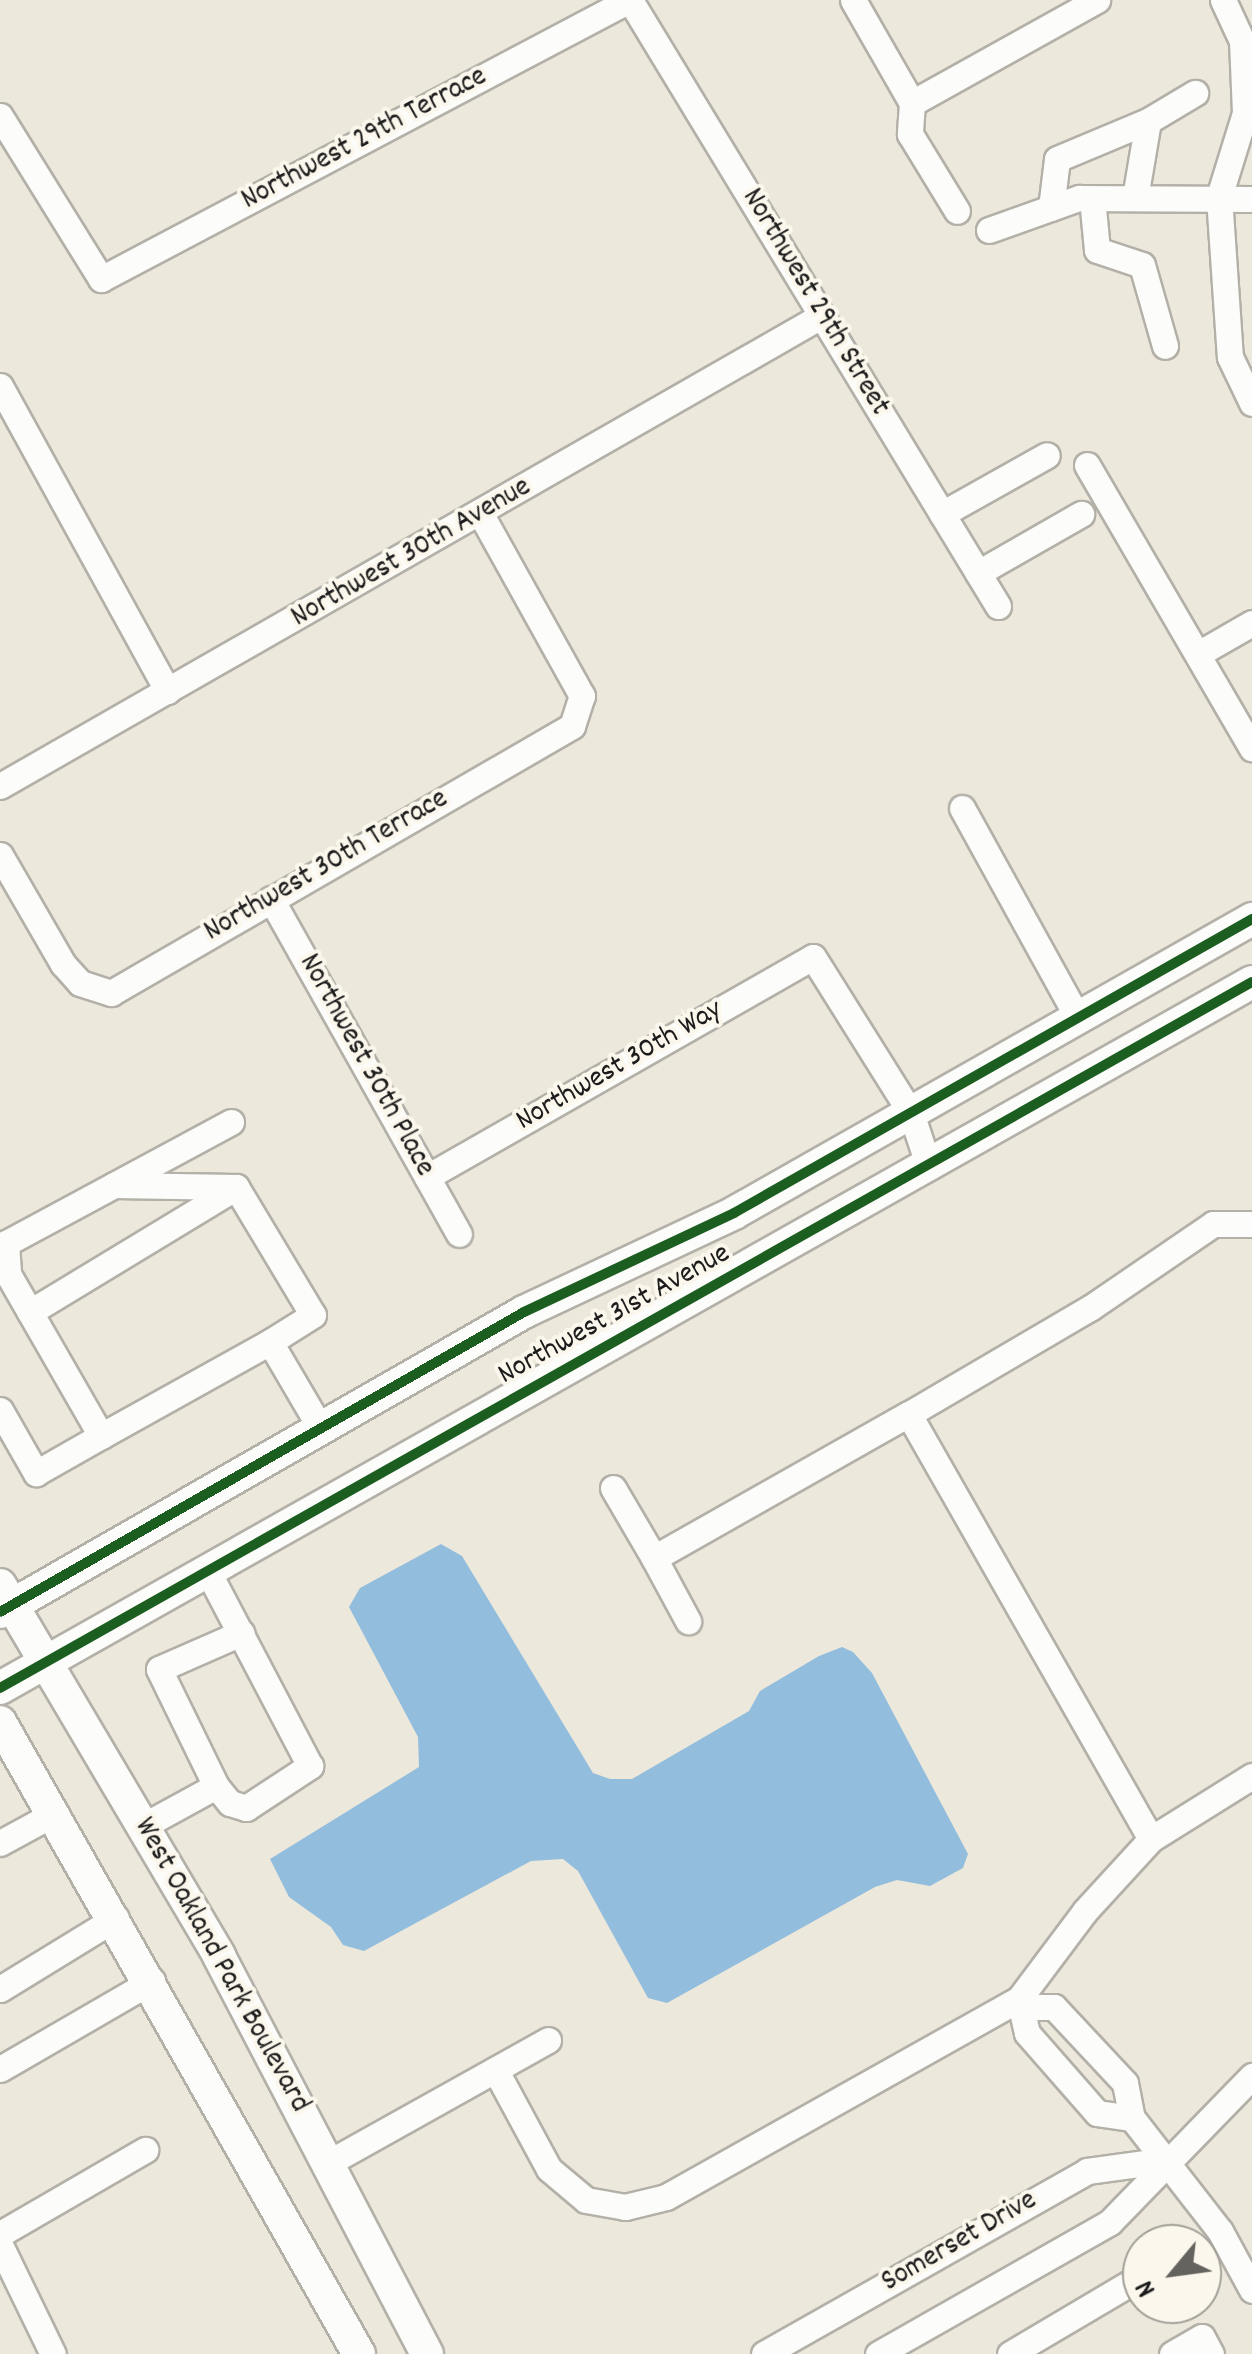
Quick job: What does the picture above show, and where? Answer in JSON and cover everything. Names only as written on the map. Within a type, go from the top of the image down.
[{"type":"main road","name":"Northwest 31st Avenue","points":[[4,1601],[524,1312],[734,1213],[1252,918]]},
{"type":"main road","name":"Northwest 31st Avenue","points":[[0,1688],[1252,982]]},
{"type":"main road","name":"West Oakland Park Boulevard","points":[[4,1601],[48,1662],[143,1826],[428,2354]]},
{"type":"main road","points":[[0,1722],[152,1980],[359,2354]]},
{"type":"street","name":"Northwest 29th Terrace","points":[[0,116],[101,279],[630,0]]},
{"type":"street","name":"Northwest 29th Street","points":[[630,0],[998,606]]},
{"type":"street","points":[[853,0],[912,103],[910,134],[957,211]]},
{"type":"street","points":[[912,103],[1097,0]]},
{"type":"street","points":[[1222,0],[1242,41],[1246,113],[1219,197],[1230,357],[1252,403]]},
{"type":"street","points":[[1051,208],[1057,158],[1148,120],[1195,92]]},
{"type":"street","points":[[1135,198],[1148,120]]},
{"type":"street","points":[[989,230],[1092,198],[1252,199]]},
{"type":"street","points":[[1092,198],[1097,250],[1142,266],[1165,346]]},
{"type":"street","name":"Northwest 30th Avenue","points":[[0,786],[482,516],[821,316]]},
{"type":"street","points":[[0,386],[168,691]]},
{"type":"street","points":[[942,514],[1047,455]]},
{"type":"street","points":[[1088,465],[1252,749]]},
{"type":"street","points":[[978,574],[1081,514]]},
{"type":"street","name":"Northwest 30th Terrace","points":[[0,855],[80,983],[110,992],[572,726],[582,696],[482,516]]},
{"type":"street","points":[[1198,654],[1252,623]]},
{"type":"street","points":[[962,808],[1078,1018]]},
{"type":"street","name":"Northwest 30th Place","points":[[271,899],[459,1234]]},
{"type":"street","name":"Northwest 30th Way","points":[[427,1177],[813,957],[912,1113]]},
{"type":"street","points":[[912,1113],[929,1167]]},
{"type":"street","points":[[101,1436],[30,1312],[4,1276],[6,1243],[109,1184],[232,1122]]},
{"type":"street","points":[[109,1184],[236,1186]]},
{"type":"street","points":[[30,1312],[236,1186]]},
{"type":"street","points":[[0,1410],[36,1473],[312,1315],[236,1186]]},
{"type":"street","points":[[654,1558],[1090,1308],[1213,1224],[1252,1224]]},
{"type":"street","points":[[270,1342],[321,1428]]},
{"type":"street","points":[[909,1414],[1151,1840]]},
{"type":"street","points":[[613,1488],[688,1621]]},
{"type":"street","points":[[208,1572],[242,1633],[310,1766],[246,1808],[230,1803],[216,1786],[159,1669],[242,1633]]},
{"type":"street","points":[[496,2071],[549,2169],[586,2200],[624,2207],[666,2196],[1022,2003],[1085,1911],[1151,1840],[1252,1776]]},
{"type":"street","points":[[143,1826],[216,1786]]},
{"type":"street","points":[[4,1833],[55,1813]]},
{"type":"street","points":[[0,1989],[116,1918]]},
{"type":"street","points":[[0,2068],[152,1980]]},
{"type":"street","points":[[1022,2003],[1054,2007],[1125,2084],[1132,2118],[1220,2231],[1252,2290]]},
{"type":"street","points":[[1022,2003],[1028,2034],[1097,2113],[1132,2118]]},
{"type":"street","points":[[1053,2064],[1083,2037]]},
{"type":"street","points":[[328,2163],[548,2040]]},
{"type":"street","name":"Somerset Drive","points":[[878,2354],[1110,2222],[1252,2076]]},
{"type":"street","points":[[0,2234],[146,2150]]},
{"type":"street","name":"Somerset Drive","points":[[764,2354],[808,2344],[1087,2171],[1167,2160]]},
{"type":"street","points":[[0,2245],[53,2354]]},
{"type":"street","points":[[1010,2354],[1122,2288]]},
{"type":"street","points":[[1172,2354],[1202,2337],[1211,2354]]},
{"type":"water","points":[[441,1544],[462,1556],[593,1773],[610,1779],[632,1779],[749,1711],[760,1691],[819,1656],[842,1647],[853,1652],[872,1673],[968,1854],[963,1868],[930,1886],[897,1880],[875,1887],[667,2003],[648,1998],[578,1871],[563,1859],[531,1861],[364,1951],[343,1945],[331,1927],[289,1897],[270,1859],[419,1767],[418,1737],[349,1607],[360,1588]]},
{"type":"cycle path","points":[[0,1612],[524,1312],[734,1213],[1252,919]]},
{"type":"cycle path","points":[[0,1688],[1252,982]]}]
